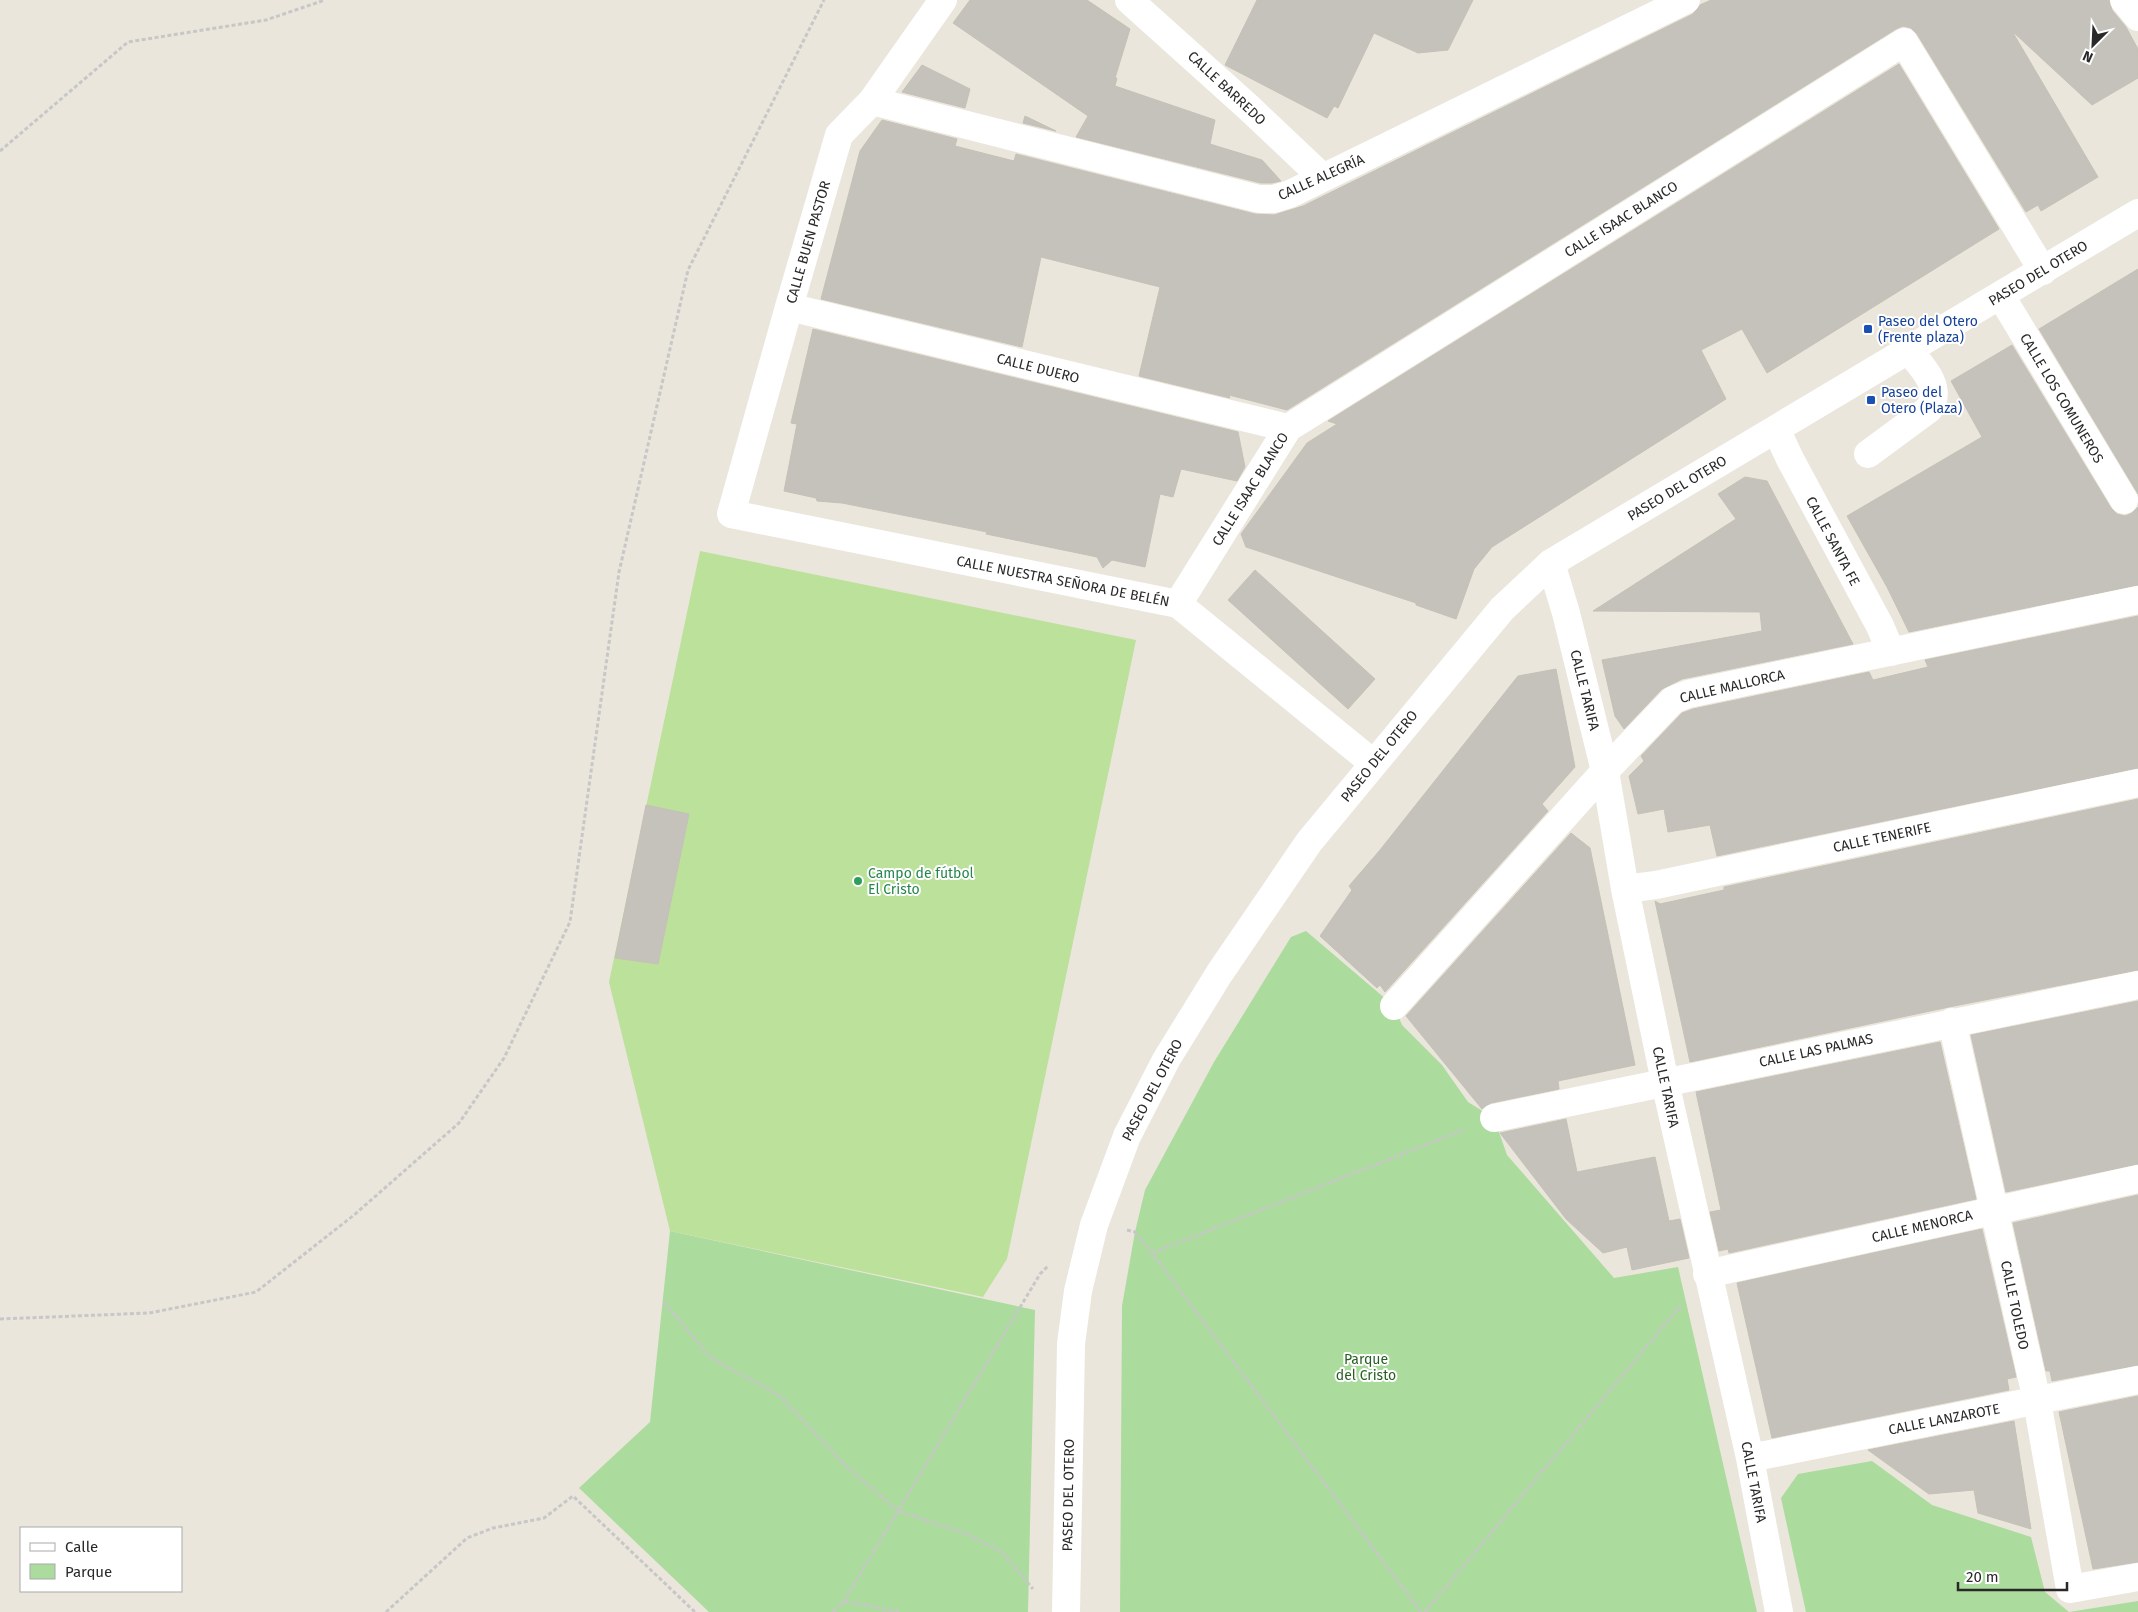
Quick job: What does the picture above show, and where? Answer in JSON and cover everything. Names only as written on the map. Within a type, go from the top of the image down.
[{"type":"street","name":"CALLE BUEN PASTOR","points":[[731,514],[839,135],[872,101],[943,0]]},
{"type":"street","name":"CALLE BARREDO","points":[[1129,0],[1248,107],[1323,178]]},
{"type":"street","points":[[2124,0],[2138,17]]},
{"type":"street","name":"CALLE ALEGRÍA","points":[[872,101],[1260,200],[1274,199],[1290,194],[1323,178],[1680,1]]},
{"type":"street","name":"CALLE ISAAC BLANCO","points":[[1178,604],[1288,428],[1904,42],[2042,271]]},
{"type":"street","name":"PASEO DEL OTERO","points":[[1066,1612],[1070,1344],[1078,1291],[1094,1225],[1126,1136],[1166,1060],[1220,974],[1309,842],[1372,763],[1502,609],[1551,563],[1910,351],[2138,213]]},
{"type":"street","name":"CALLE LOS COMUNEROS","points":[[2001,296],[2124,500]]},
{"type":"street","name":"CALLE DUERO","points":[[789,307],[1288,428]]},
{"type":"street","points":[[1868,454],[1929,409],[1934,402],[1935,393],[1931,379],[1910,351]]},
{"type":"street","name":"CALLE SANTA FE","points":[[1776,429],[1790,460],[1880,626],[1891,652]]},
{"type":"street","name":"CALLE NUESTRA SEÑORA DE BELÉN","points":[[731,514],[1178,604],[1372,763]]},
{"type":"street","name":"CALLE TARIFA","points":[[1551,563],[1566,613],[1605,771],[1625,889],[1707,1274],[1750,1458],[1779,1612]]},
{"type":"street","name":"CALLE MALLORCA","points":[[1394,1006],[1605,771],[1673,700],[1688,694],[2138,600]]},
{"type":"street","name":"CALLE TENERIFE","points":[[1625,889],[1665,883],[2138,782]]},
{"type":"street","name":"CALLE LAS PALMAS","points":[[1494,1118],[2138,985]]},
{"type":"street","name":"CALLE TOLEDO","points":[[1952,1022],[2037,1401],[2070,1589],[2138,1577]]},
{"type":"street","name":"CALLE MENORCA","points":[[1707,1274],[2138,1179]]},
{"type":"street","name":"CALLE LANZAROTE","points":[[1750,1458],[2138,1380]]},
{"type":"path","points":[[0,151],[128,42],[266,20],[325,0]]},
{"type":"path","points":[[0,1319],[149,1314],[256,1292],[354,1215],[459,1123],[504,1058],[570,922],[619,572],[688,270],[824,0]]},
{"type":"path","points":[[1152,1253],[1494,1118]]},
{"type":"path","points":[[1094,1225],[1135,1232],[1421,1612]]},
{"type":"path","points":[[1425,1612],[1707,1274]]},
{"type":"path","points":[[664,1302],[710,1357],[780,1396],[846,1466],[898,1511],[967,1534],[1002,1552],[1034,1590]]},
{"type":"path","points":[[833,1612],[844,1601],[1013,1320]]},
{"type":"path","points":[[386,1612],[467,1538],[493,1528],[544,1518],[573,1496],[696,1612]]},
{"type":"path","points":[[844,1601],[900,1612]]},
{"type":"green space","name":"Campo de fútbol El Cristo","points":[[700,551],[1136,640],[1007,1259],[983,1297],[670,1231],[609,982]]},
{"type":"green space","name":"Parque del Cristo","points":[[1306,931],[1394,1006],[1402,1025],[1442,1065],[1468,1102],[1494,1118],[1507,1155],[1614,1278],[1678,1267],[1757,1612],[1120,1612],[1122,1306],[1135,1232],[1145,1190],[1214,1062],[1291,937]]},
{"type":"green space","points":[[670,1231],[1035,1310],[1028,1612],[709,1612],[579,1488],[650,1422]]},
{"type":"green space","points":[[1872,1461],[1932,1505],[2031,1537],[2045,1592],[2069,1612],[1806,1612],[1781,1498],[1798,1474]]},
{"type":"green space","points":[[2138,1601],[2138,1612],[2069,1612]]},
{"type":"building","points":[[970,0],[1087,0],[1130,29],[1115,78],[1117,78],[1115,86],[1215,120],[1210,144],[1262,160],[1281,181],[1261,183],[1076,137],[1088,116],[953,23]]},
{"type":"building","points":[[1257,0],[1473,0],[1448,50],[1418,53],[1374,33],[1338,108],[1334,106],[1327,118],[1225,65]]},
{"type":"building","points":[[1711,0],[2109,0],[2112,10],[2126,27],[2138,49],[2138,78],[2092,105],[2012,31],[2098,177],[2041,211],[2038,205],[2026,212],[1917,34],[1911,28],[1903,26],[1287,410],[1229,395],[1230,398],[1139,376],[1160,287],[1041,257],[1022,347],[821,299],[860,151],[882,120],[957,139],[955,146],[1014,161],[1016,154],[1255,214],[1274,215],[1303,206],[1693,14],[1700,5]]},
{"type":"building","points":[[1899,64],[1999,229],[1767,373],[1742,329],[1701,350],[1726,399],[1492,547],[1474,569],[1456,619],[1416,605],[1416,603],[1246,547],[1241,534],[1307,443],[1337,424],[1328,421]]},
{"type":"building","points":[[922,65],[970,89],[965,108],[902,92]]},
{"type":"building","points":[[1025,116],[1056,131],[1023,123]]},
{"type":"building","points":[[2138,269],[2138,494],[2039,329]]},
{"type":"building","points":[[813,329],[1238,432],[1245,467],[1237,481],[1181,469],[1173,497],[1160,494],[1145,567],[1112,560],[1103,568],[1097,557],[986,534],[987,532],[842,503],[817,501],[816,498],[784,491],[797,424],[791,423]]},
{"type":"building","points":[[2012,345],[2111,508],[2117,514],[2125,516],[2132,513],[2138,507],[2138,585],[1909,632],[1887,587],[1847,516],[1982,437],[1951,381]]},
{"type":"building","points":[[1745,477],[1767,481],[1853,644],[1682,679],[1662,689],[1624,729],[1615,716],[1602,660],[1762,631],[1760,612],[1593,611],[1736,519],[1718,494]]},
{"type":"building","points":[[1255,570],[1375,679],[1348,709],[1228,600]]},
{"type":"building","points":[[2138,616],[2138,768],[1717,856],[1710,825],[1668,832],[1664,809],[1638,814],[1629,776],[1644,761],[1641,756],[1682,713],[1693,709],[1869,672],[1873,680],[1928,667],[1925,660]]},
{"type":"building","points":[[1556,669],[1575,767],[1542,804],[1548,811],[1385,992],[1380,985],[1377,988],[1320,936],[1352,890],[1349,886],[1380,850],[1518,676]]},
{"type":"building","points":[[2138,799],[2138,970],[1949,1007],[1690,1062],[1655,901],[1660,904],[1724,890],[1724,887]]},
{"type":"building","points":[[646,805],[689,814],[658,964],[615,958]]},
{"type":"building","points":[[1571,833],[1590,848],[1635,1065],[1558,1081],[1559,1089],[1491,1103],[1482,1109],[1406,1016]]},
{"type":"building","points":[[2138,1001],[2138,1164],[2006,1192],[1971,1035]]},
{"type":"building","points":[[1940,1042],[1976,1199],[1729,1253],[1728,1249],[1719,1251],[1710,1212],[1721,1210],[1696,1092]]},
{"type":"building","points":[[1566,1119],[1577,1172],[1655,1157],[1669,1221],[1680,1219],[1689,1258],[1632,1270],[1627,1247],[1603,1253],[1566,1219],[1500,1133]]},
{"type":"building","points":[[2138,1195],[2138,1365],[2052,1381],[2050,1371],[2046,1371],[2013,1223]]},
{"type":"building","points":[[1982,1229],[2016,1377],[2007,1379],[2009,1390],[1772,1438],[1737,1283]]},
{"type":"building","points":[[2138,1396],[2138,1562],[2093,1569],[2059,1412]]},
{"type":"building","points":[[2014,1421],[2031,1529],[1978,1513],[1974,1490],[1929,1494],[1868,1450]]},
{"type":"place","name":"Paseo del Otero (Frente plaza)","points":[[1868,329]]},
{"type":"place","name":"Paseo del Otero (Plaza)","points":[[1871,400]]},
{"type":"place","name":"Campo de fútbol El Cristo","points":[[858,881]]}]
